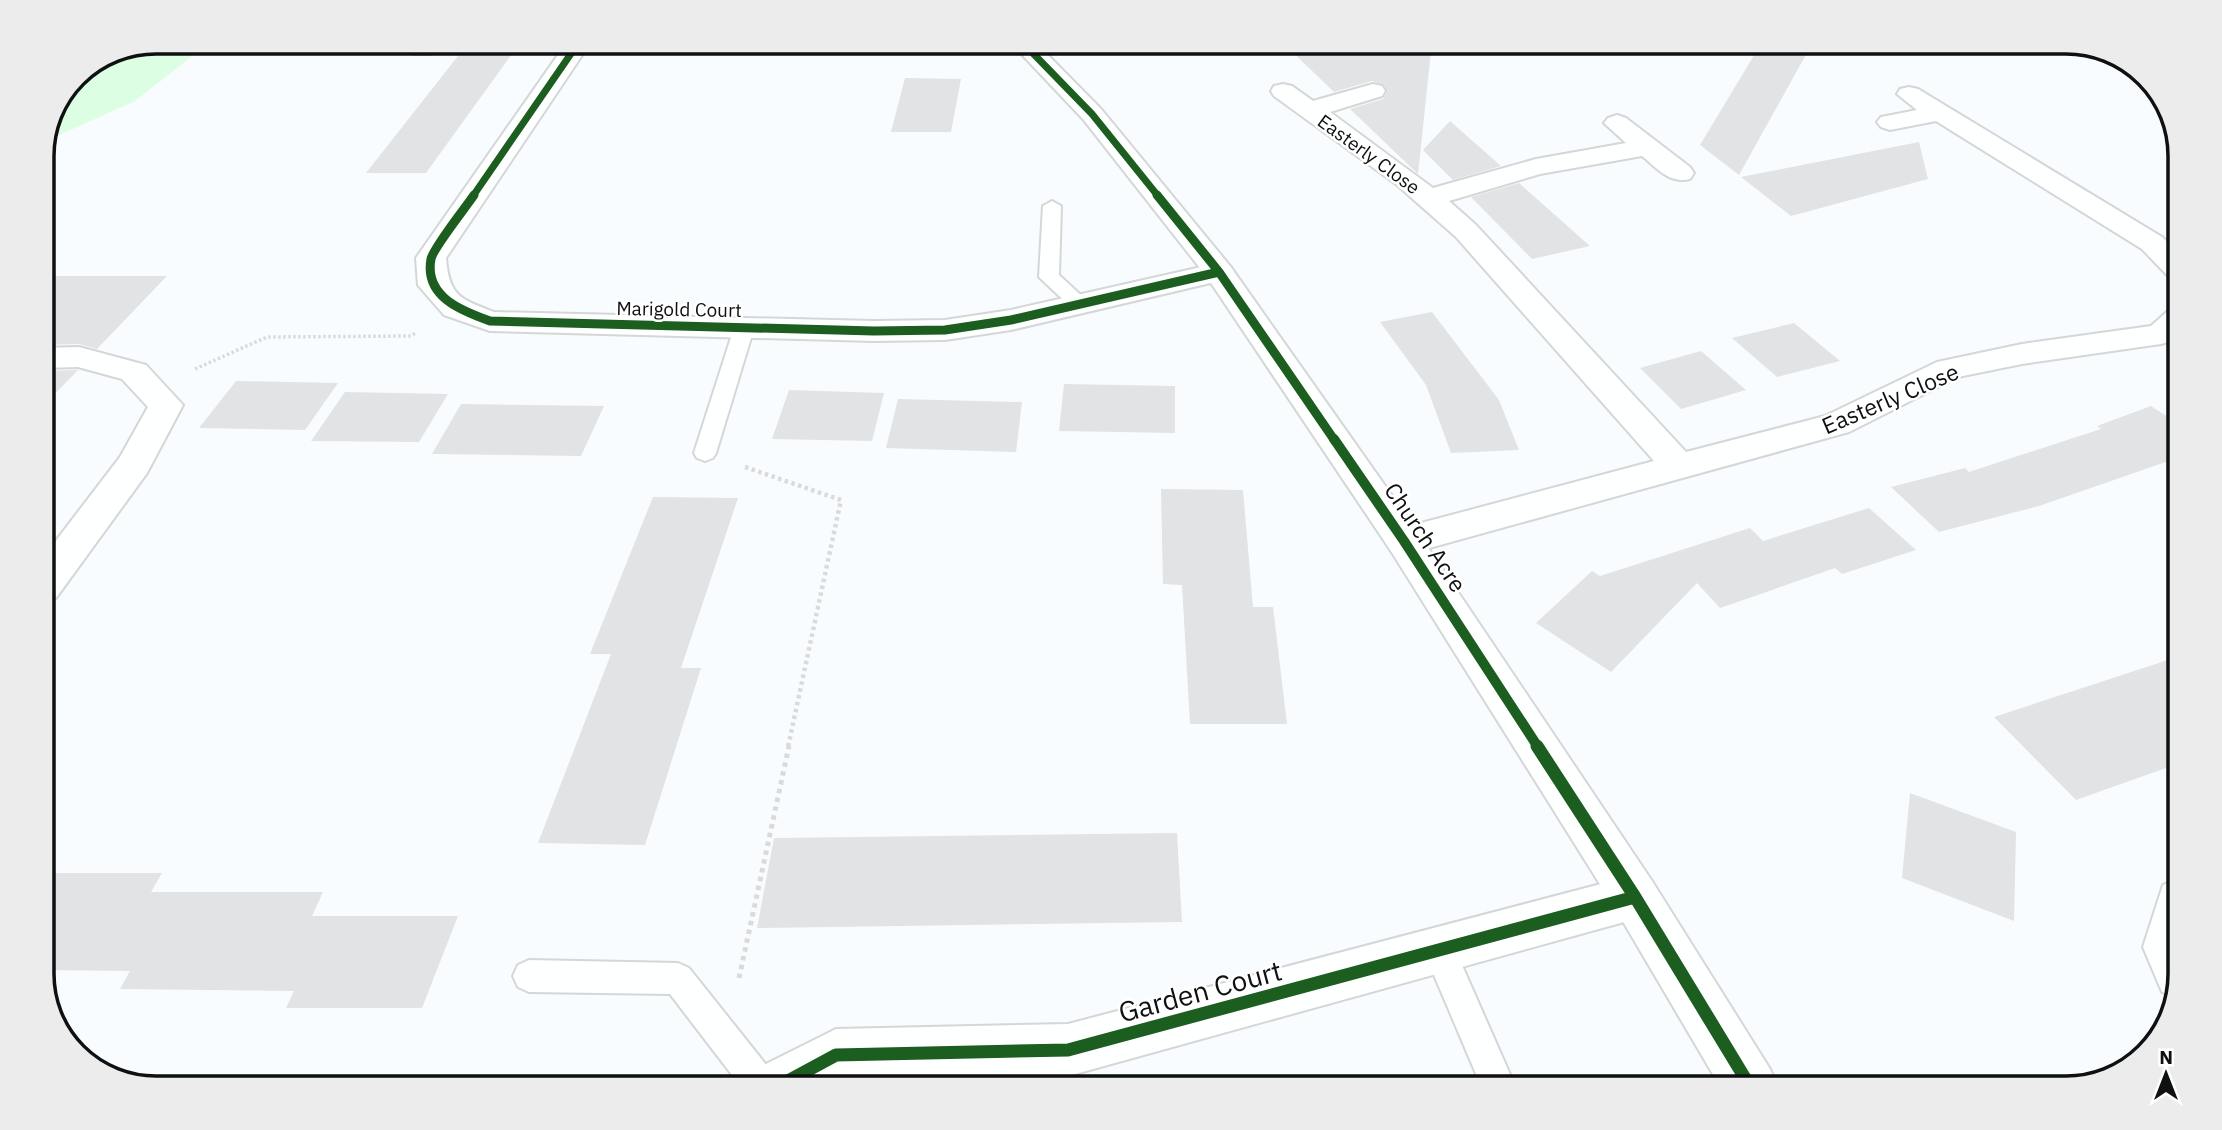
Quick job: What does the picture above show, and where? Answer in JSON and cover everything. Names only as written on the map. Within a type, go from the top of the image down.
[{"type":"street","name":"Marigold Court","points":[[571,54],[431,258],[433,285],[455,308],[489,321],[874,331],[945,330],[1011,320],[1219,272]]},
{"type":"street","name":"Church Acre","points":[[1034,54],[1092,114],[1219,272],[1404,541],[1635,897],[1744,1076]]},
{"type":"street","name":"Easterly Close","points":[[1283,91],[1407,179],[1466,231],[1680,468]]},
{"type":"street","name":"Easterly Close","points":[[1310,110],[1373,91]]},
{"type":"street","points":[[1909,94],[2152,243],[2168,259]]},
{"type":"street","points":[[1890,122],[1940,113]]},
{"type":"street","points":[[1618,123],[1680,173]]},
{"type":"street","name":"Easterly Close","points":[[1428,198],[1536,167],[1647,147]]},
{"type":"street","name":"Easterly Close","points":[[1404,541],[1837,424],[1949,369],[2022,354],[2161,334],[2168,328]]},
{"type":"street","points":[[54,358],[79,357],[134,372],[166,405],[134,464],[54,572]]},
{"type":"street","name":"Garden Court","points":[[797,1076],[836,1055],[1069,1051],[1635,897]]},
{"type":"lane","points":[[1052,206],[1049,277],[1079,304]]},
{"type":"lane","points":[[705,453],[744,328]]},
{"type":"lane","points":[[1439,949],[1494,1076]]},
{"type":"lane","points":[[529,976],[678,979],[754,1076]]},
{"type":"path","points":[[150,389],[267,337],[411,335],[455,308]]},
{"type":"path","points":[[705,453],[841,500],[726,1039]]},
{"type":"green space","points":[[195,54],[135,101],[57,136],[71,100],[84,84],[100,71],[136,56]]},
{"type":"building","points":[[460,54],[512,54],[426,173],[366,173]]},
{"type":"building","points":[[1294,54],[1431,54],[1418,174],[1350,109],[1383,99],[1387,92],[1384,85],[1372,81],[1334,92]]},
{"type":"building","points":[[1755,54],[1806,54],[1739,175],[1700,145]]},
{"type":"building","points":[[905,78],[961,79],[951,132],[891,132]]},
{"type":"building","points":[[1450,121],[1501,166],[1453,180],[1423,150]]},
{"type":"building","points":[[1919,142],[1928,179],[1791,216],[1741,177]]},
{"type":"building","points":[[1519,183],[1590,246],[1532,259],[1471,197]]},
{"type":"building","points":[[54,276],[167,276],[97,349],[79,344],[54,345]]},
{"type":"building","points":[[1432,312],[1499,400],[1519,450],[1451,453],[1426,385],[1380,322]]},
{"type":"building","points":[[1794,323],[1840,361],[1777,377],[1732,338]]},
{"type":"building","points":[[1701,351],[1746,390],[1681,409],[1640,368]]},
{"type":"building","points":[[78,370],[54,395],[54,371]]},
{"type":"building","points":[[236,381],[338,383],[305,430],[199,428]]},
{"type":"building","points":[[1064,384],[1175,386],[1175,433],[1059,431]]},
{"type":"building","points":[[789,390],[884,393],[872,441],[772,439]]},
{"type":"building","points":[[345,392],[448,394],[419,442],[311,441]]},
{"type":"building","points":[[898,399],[1022,402],[1016,452],[886,448]]},
{"type":"building","points":[[461,404],[604,406],[581,456],[432,454]]},
{"type":"building","points":[[2151,406],[2168,417],[2168,461],[2039,506],[1939,532],[1891,487],[1965,468],[1969,472],[2101,429],[2097,426]]},
{"type":"building","points":[[1161,489],[1243,490],[1253,607],[1273,607],[1287,724],[1190,724],[1182,585],[1163,584]]},
{"type":"building","points":[[653,497],[738,498],[681,668],[701,668],[645,845],[538,843],[611,654],[590,654]]},
{"type":"building","points":[[1869,508],[1916,550],[1842,574],[1835,568],[1720,608],[1697,583],[1611,672],[1536,623],[1592,571],[1600,576],[1750,528],[1763,541]]},
{"type":"building","points":[[2168,660],[2168,767],[2076,800],[1994,717]]},
{"type":"building","points":[[1910,793],[2016,832],[2014,921],[1902,878]]},
{"type":"building","points":[[1177,833],[1182,922],[757,928],[774,838]]},
{"type":"building","points":[[54,873],[162,873],[151,892],[323,892],[312,916],[458,916],[422,1008],[286,1008],[294,991],[120,989],[130,971],[54,970]]},
{"type":"cycle path","points":[[571,54],[431,258],[433,285],[455,308],[490,321],[874,331],[945,330],[1011,320],[1219,272]]},
{"type":"cycle path","points":[[1034,54],[1092,114],[1219,272],[1404,541],[1635,897],[1744,1076]]},
{"type":"cycle path","points":[[797,1076],[836,1055],[1068,1050],[1635,897]]}]
